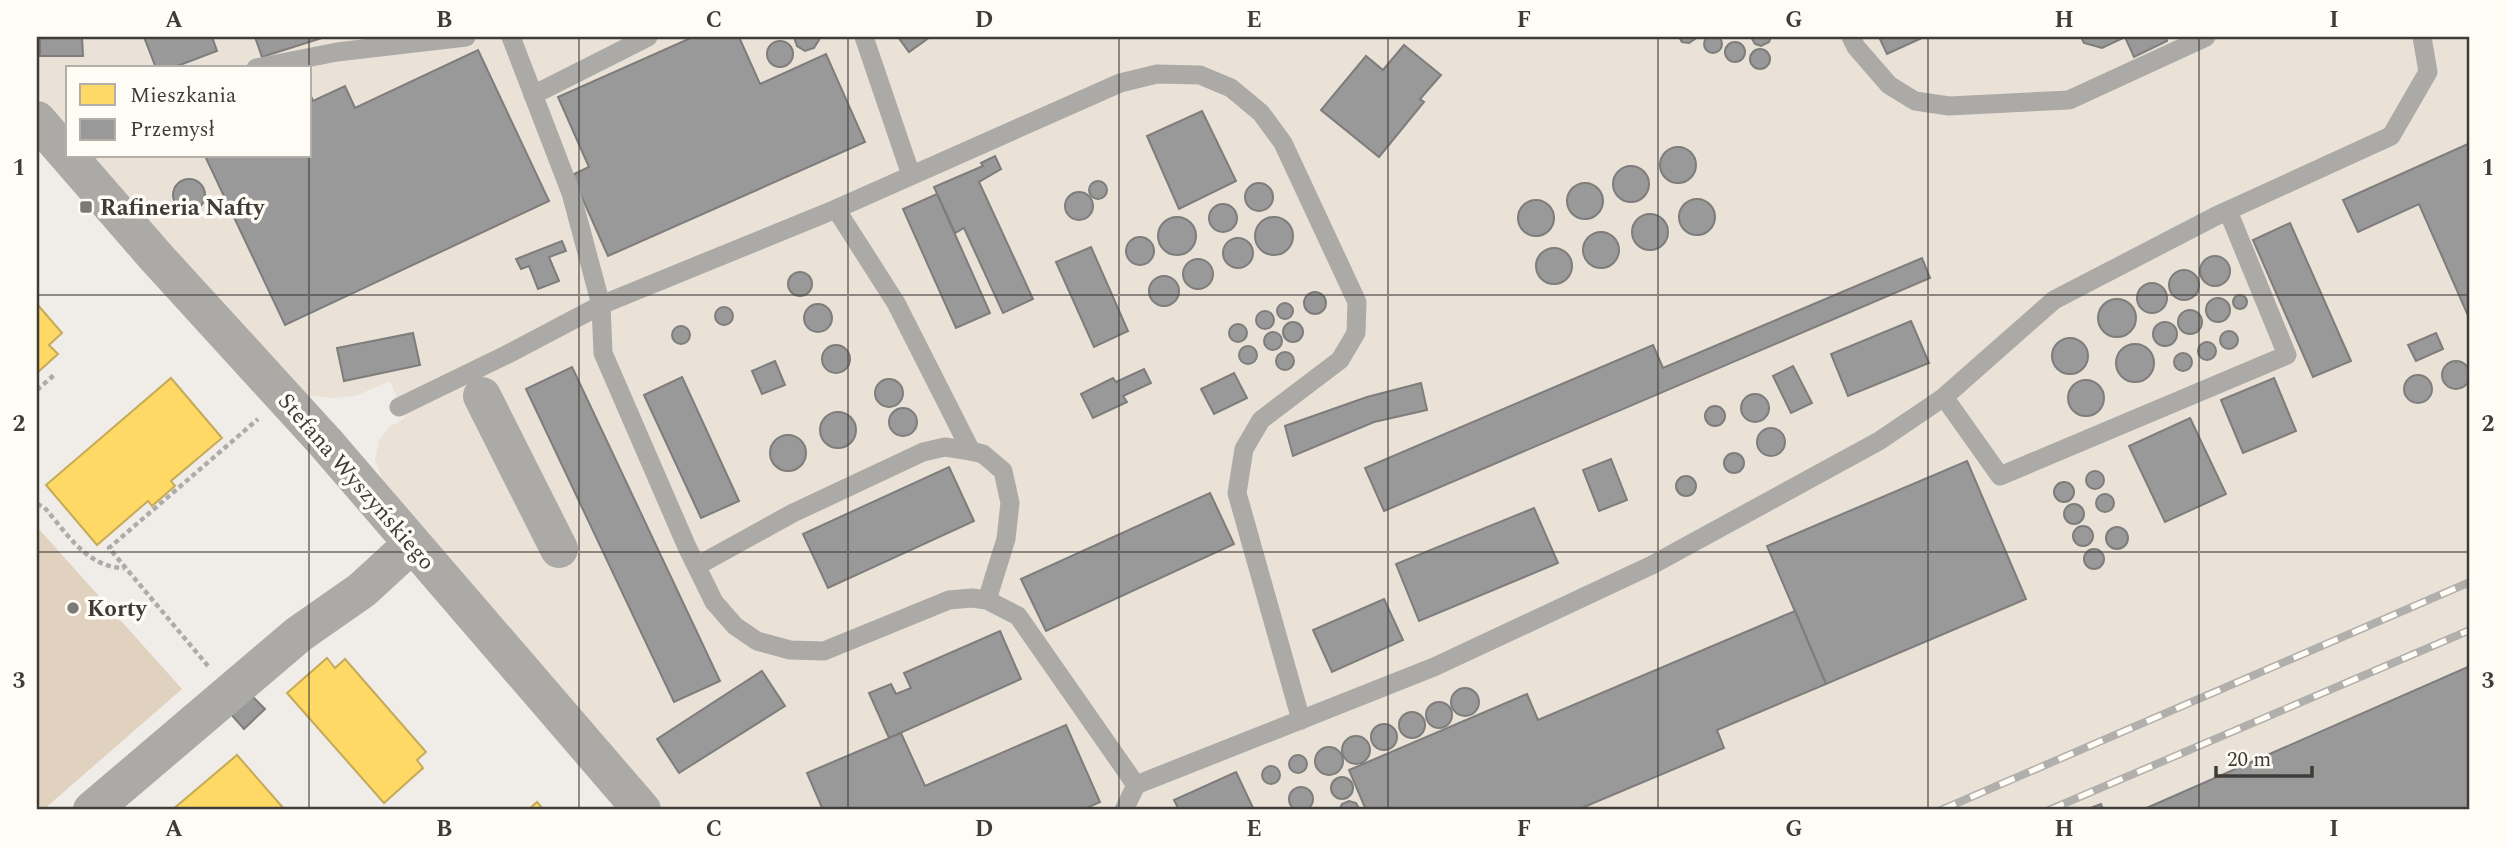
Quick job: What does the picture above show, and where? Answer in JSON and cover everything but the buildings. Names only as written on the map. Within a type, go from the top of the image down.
[{"type":"street","name":"Stefana Wyszyńskiego","points":[[37,120],[66,153]]},
{"type":"street","name":"Stefana Wyszyńskiego","points":[[70,158],[156,257],[325,442],[642,810]]},
{"type":"street","points":[[476,384],[559,549]]},
{"type":"street","points":[[92,810],[299,634],[362,590],[412,544]]},
{"type":"lane","points":[[266,66],[337,52],[466,37]]},
{"type":"lane","points":[[511,37],[571,192],[601,305],[603,353],[715,602],[736,626],[757,641],[790,650],[824,651],[949,600],[972,598],[997,603],[1018,616],[1136,785]]},
{"type":"lane","points":[[533,95],[648,37]]},
{"type":"lane","points":[[864,37],[911,175]]},
{"type":"lane","points":[[1851,37],[1856,47],[1889,85],[1915,101],[1949,106],[2069,100],[2206,37]]},
{"type":"lane","points":[[1124,810],[1136,785],[1434,667],[1652,565],[1879,441],[1944,397],[2054,300],[2228,211],[2391,136],[2428,72],[2423,37]]},
{"type":"lane","points":[[399,407],[476,384],[601,305],[836,209],[1120,83],[1157,74],[1200,75],[1231,88],[1261,113],[1283,143],[1357,302],[1356,333],[1340,360],[1261,420],[1244,449],[1237,493],[1301,720]]},
{"type":"lane","points":[[836,209],[896,303],[971,451]]},
{"type":"lane","points":[[1944,397],[2000,476],[2287,355],[2228,211]]},
{"type":"lane","points":[[697,566],[793,513],[923,452],[945,447],[983,454],[1003,471],[1010,503],[1006,539],[987,600]]},
{"type":"path","points":[[37,390],[54,375]]},
{"type":"path","points":[[225,697],[207,664],[109,548],[264,414]]},
{"type":"path","points":[[37,505],[44,507],[85,555],[113,568],[125,568]]},
{"type":"shaded area","points":[[37,37],[2470,37],[2470,810],[663,810],[507,633],[383,481],[375,460],[379,440],[389,427],[405,418],[390,381],[355,396],[332,398],[306,395],[92,158],[312,158],[312,66],[66,66],[66,129],[37,95]]},
{"type":"shaded area","name":"Korty","points":[[37,527],[182,689],[43,810],[37,803]]},
{"type":"railway","points":[[1941,810],[2470,582]]},
{"type":"railway","points":[[2049,810],[2470,630]]},
{"type":"place","name":"Rafineria Nafty","points":[[86,207]]},
{"type":"place","name":"Korty","points":[[73,608]]}]
